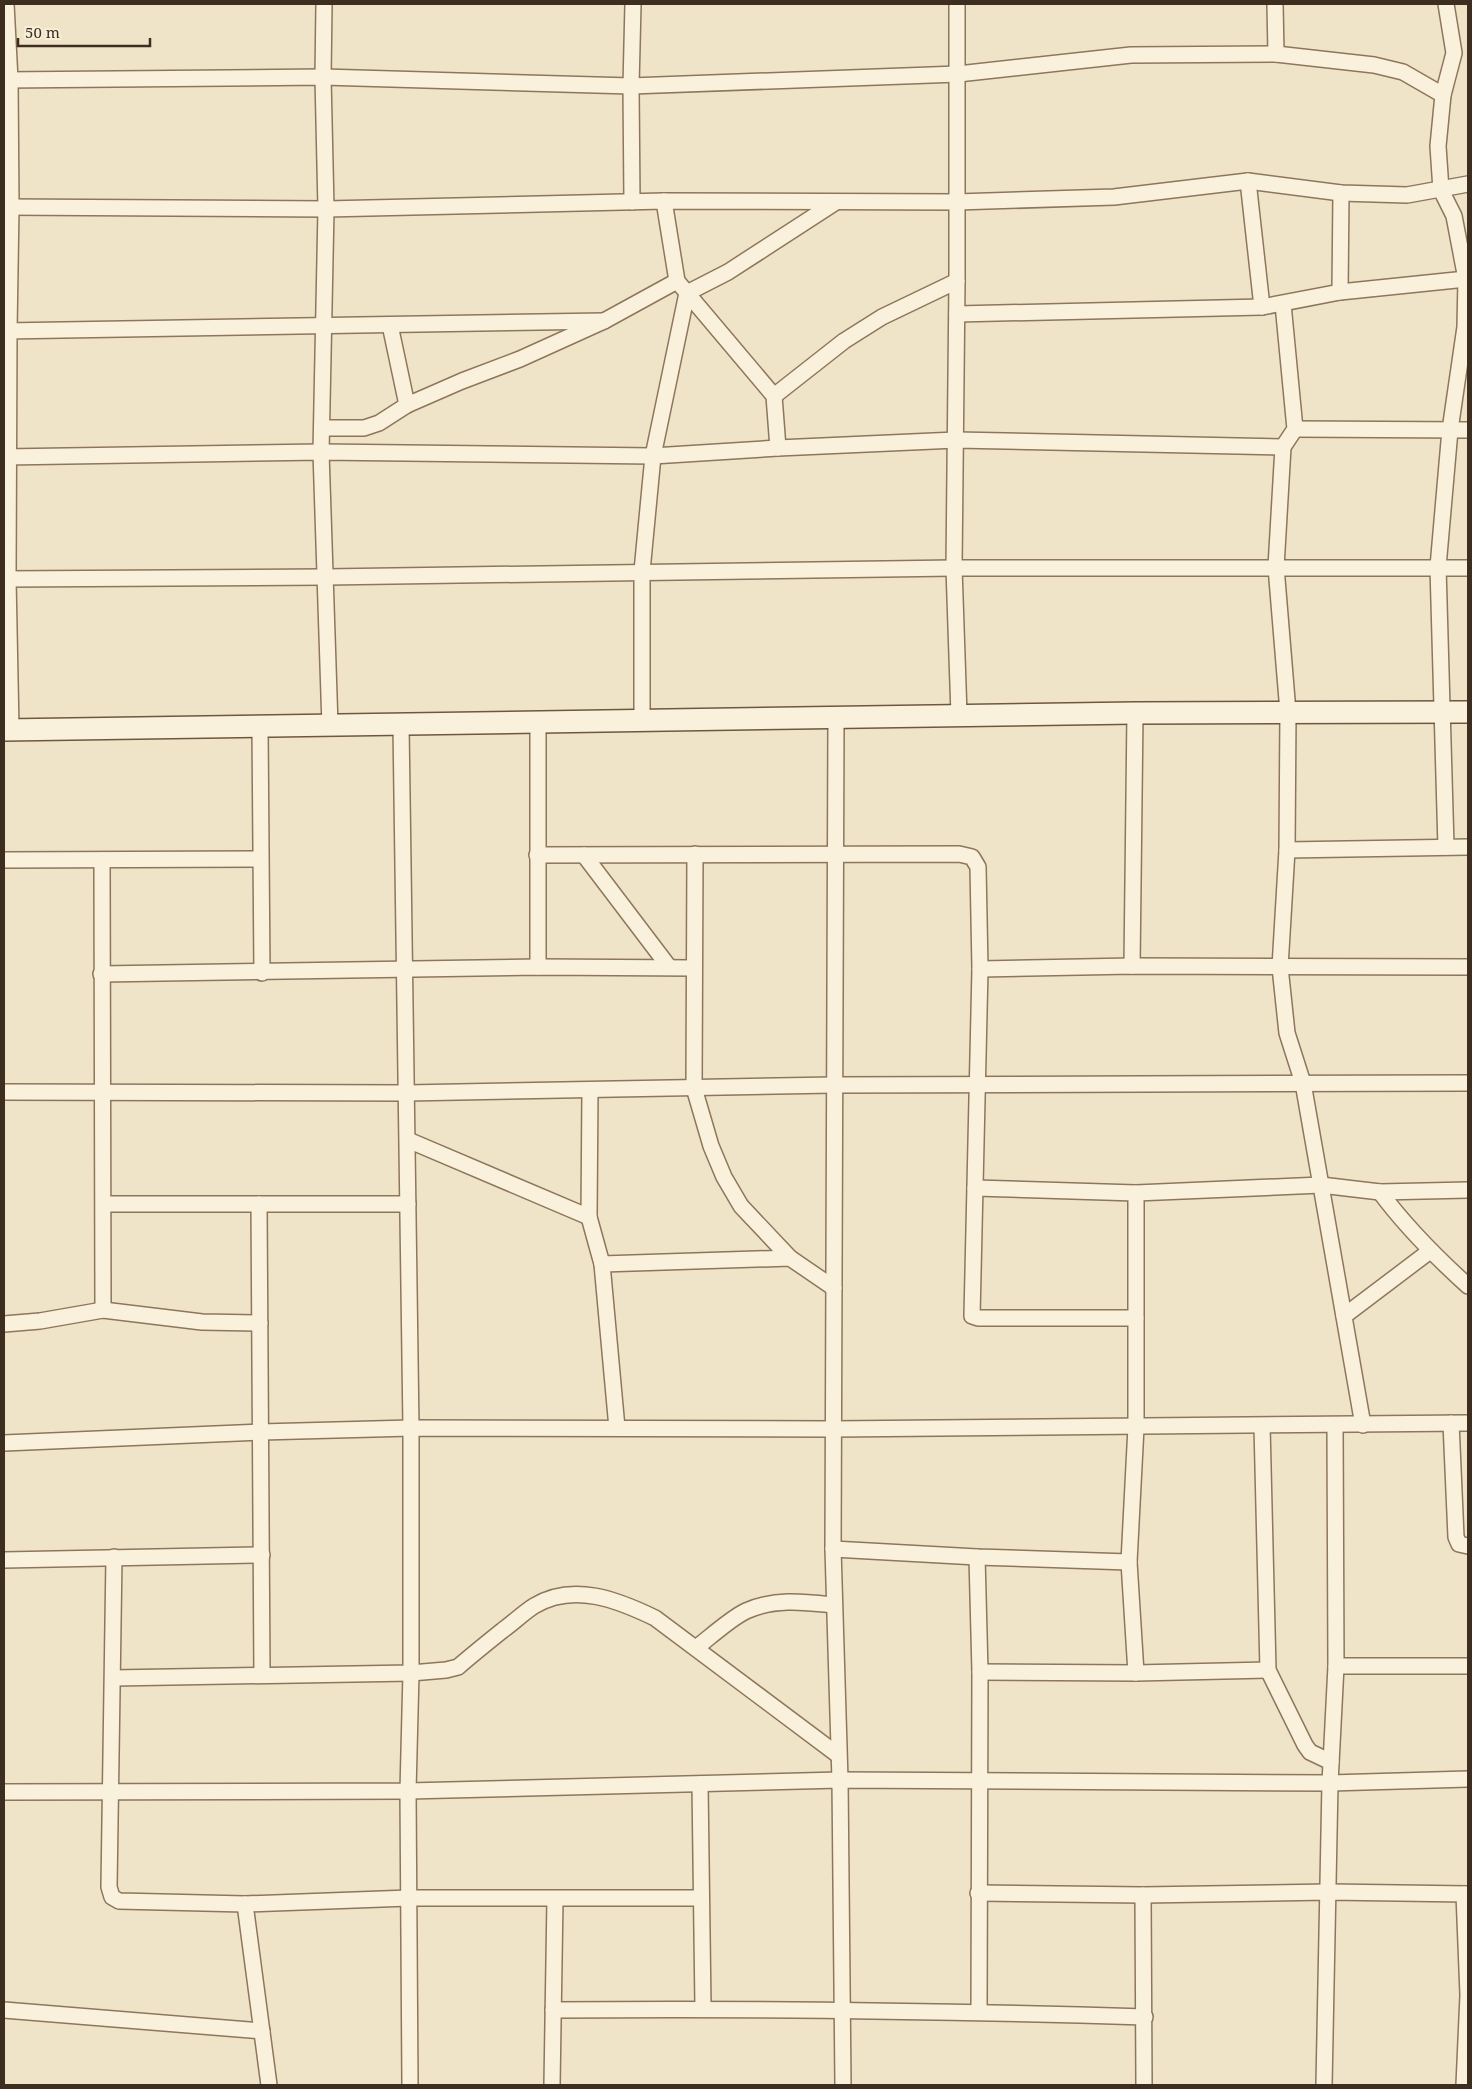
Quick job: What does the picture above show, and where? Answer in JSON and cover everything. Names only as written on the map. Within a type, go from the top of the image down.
[{"type":"street","points":[[6,4],[8,207],[6,331],[7,729],[401,725],[959,715],[1468,712]]},
{"type":"street","points":[[324,4],[323,77],[326,209],[321,452],[330,726]]},
{"type":"street","points":[[632,202],[631,86],[634,4]]},
{"type":"street","points":[[957,4],[957,314],[954,568],[959,715]]},
{"type":"street","points":[[1275,4],[1276,54]]},
{"type":"street","points":[[1446,4],[1461,52],[1442,95],[1438,146],[1441,190],[1461,217],[1466,279],[1467,327],[1450,430],[1438,567],[1446,847]]},
{"type":"street","points":[[7,80],[323,77],[631,86],[958,74],[1131,55],[1276,54],[1374,65],[1402,72],[1442,95]]},
{"type":"street","points":[[8,207],[326,209],[664,201],[957,202],[1114,197],[1248,181],[1341,192],[1407,195],[1468,184]]},
{"type":"street","points":[[1248,181],[1262,307]]},
{"type":"street","points":[[1340,292],[1341,192]]},
{"type":"street","points":[[664,201],[677,281],[774,396],[778,448]]},
{"type":"street","points":[[687,293],[728,272],[836,202]]},
{"type":"street","points":[[957,314],[1262,307],[1340,292],[1466,279]]},
{"type":"street","points":[[322,428],[364,428],[378,423],[407,405],[520,359],[604,321],[677,281]]},
{"type":"street","points":[[774,396],[844,341],[874,322],[957,281]]},
{"type":"street","points":[[642,720],[642,571],[653,456],[687,293]]},
{"type":"street","points":[[1283,304],[1295,429],[1283,447],[1276,567],[1288,712],[1287,850],[1280,967],[1288,1032],[1303,1083],[1363,1425]]},
{"type":"street","points":[[6,331],[323,328],[604,321]]},
{"type":"street","points":[[390,325],[407,405]]},
{"type":"street","points":[[1295,429],[1468,430]]},
{"type":"street","points":[[6,457],[321,452],[653,456],[956,440],[1283,447]]},
{"type":"street","points":[[6,579],[326,578],[642,571],[954,568],[1468,568]]},
{"type":"street","points":[[1132,966],[1135,713]]},
{"type":"street","points":[[836,718],[833,1549],[840,1780],[843,2085]]},
{"type":"street","points":[[538,722],[538,967]]},
{"type":"street","points":[[401,725],[411,1428],[411,1673],[408,1791],[410,2085]]},
{"type":"street","points":[[260,726],[262,973]]},
{"type":"street","points":[[1287,850],[1468,847]]},
{"type":"street","points":[[537,855],[837,853],[959,854],[972,858],[978,867],[980,969],[972,1316],[978,1318],[1136,1318]]},
{"type":"street","points":[[584,854],[669,967]]},
{"type":"street","points":[[695,854],[694,1088],[711,1146],[724,1177],[741,1206],[790,1258],[834,1288]]},
{"type":"street","points":[[4,860],[260,859]]},
{"type":"street","points":[[102,860],[103,1310]]},
{"type":"street","points":[[980,969],[1132,966],[1468,966]]},
{"type":"street","points":[[101,974],[262,973],[538,967],[694,968]]},
{"type":"street","points":[[4,1092],[407,1093],[834,1085],[1468,1083]]},
{"type":"street","points":[[590,1090],[589,1217],[602,1264],[617,1428]]},
{"type":"street","points":[[408,1140],[589,1217]]},
{"type":"street","points":[[975,1188],[1136,1193],[1320,1185],[1380,1192],[1468,1190]]},
{"type":"street","points":[[1380,1192],[1399,1218],[1430,1251],[1468,1286]]},
{"type":"street","points":[[1136,1193],[1136,1426],[1130,1562],[1136,1673]]},
{"type":"street","points":[[104,1204],[408,1204]]},
{"type":"street","points":[[258,1204],[262,1675]]},
{"type":"street","points":[[1344,1316],[1430,1251]]},
{"type":"street","points":[[602,1264],[790,1258]]},
{"type":"street","points":[[4,1324],[40,1321],[103,1310],[202,1322],[260,1323]]},
{"type":"street","points":[[1451,1423],[1456,1537],[1459,1544],[1468,1546]]},
{"type":"street","points":[[4,1443],[261,1432],[411,1428],[833,1429],[1468,1423]]},
{"type":"street","points":[[1324,2085],[1330,1783],[1336,1666],[1335,1425]]},
{"type":"street","points":[[1262,1426],[1268,1670],[1305,1745],[1310,1752],[1331,1762]]},
{"type":"street","points":[[833,1549],[977,1558],[1130,1562]]},
{"type":"street","points":[[4,1560],[262,1555]]},
{"type":"street","points":[[114,1557],[109,1887],[112,1897],[119,1901],[245,1904],[409,1898],[701,1898]]},
{"type":"street","points":[[977,1558],[980,1672],[978,1781],[979,2012]]},
{"type":"street","points":[[113,1678],[411,1673],[446,1670],[458,1667],[534,1606],[552,1598],[573,1595],[598,1596],[626,1604],[655,1618],[838,1755]]},
{"type":"street","points":[[696,1648],[744,1611],[761,1606],[795,1601],[834,1605]]},
{"type":"street","points":[[1336,1666],[1468,1666]]},
{"type":"street","points":[[980,1672],[1136,1673],[1268,1670]]},
{"type":"street","points":[[4,1792],[408,1791],[840,1780],[1330,1783],[1468,1779]]},
{"type":"street","points":[[700,1784],[702,2008]]},
{"type":"street","points":[[978,1893],[1143,1895],[1329,1892],[1466,1894],[1468,1995],[1464,2085]]},
{"type":"street","points":[[1143,1895],[1144,2085]]},
{"type":"street","points":[[552,2085],[555,1899]]},
{"type":"street","points":[[245,1904],[269,2085]]},
{"type":"street","points":[[553,2010],[702,2008],[979,2012],[1145,2017]]},
{"type":"street","points":[[4,2010],[262,2031]]}]
